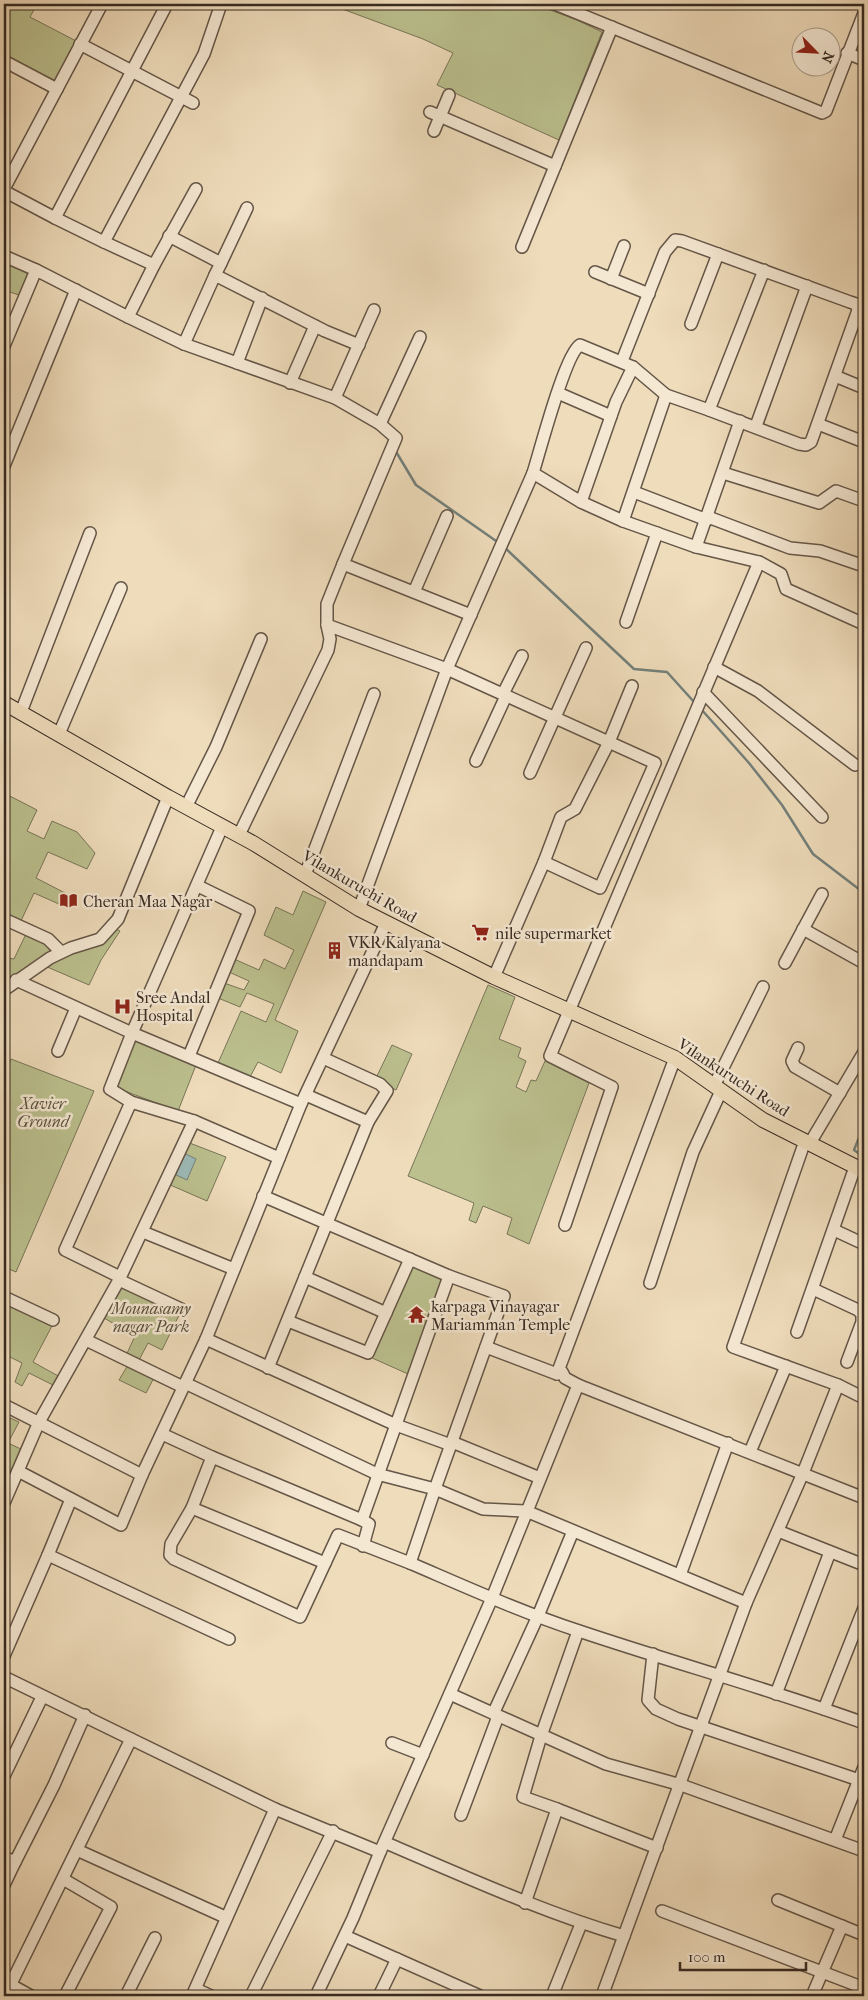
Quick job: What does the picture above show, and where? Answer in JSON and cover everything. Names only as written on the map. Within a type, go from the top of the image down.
[{"type":"main road","name":"Vilankuruchi Road","points":[[4,703],[239,836],[386,924],[494,977],[675,1058],[763,1120],[860,1169]]},
{"type":"street","points":[[102,4],[4,190],[55,218],[154,265]]},
{"type":"street","points":[[55,218],[167,4]]},
{"type":"street","points":[[104,242],[204,54],[221,4]]},
{"type":"street","points":[[555,4],[822,113],[826,111],[864,13]]},
{"type":"street","points":[[522,247],[612,27]]},
{"type":"street","points":[[80,44],[193,103]]},
{"type":"street","points":[[847,53],[864,60]]},
{"type":"street","points":[[4,60],[57,89]]},
{"type":"street","points":[[434,131],[435,114],[449,94]]},
{"type":"street","points":[[435,114],[555,166]]},
{"type":"street","points":[[128,317],[168,236],[196,189]]},
{"type":"street","points":[[184,344],[247,208]]},
{"type":"street","points":[[168,236],[221,263]]},
{"type":"street","points":[[359,909],[447,669],[533,473],[574,348],[580,345],[622,361],[633,367],[666,396],[806,445],[811,442],[818,424],[860,306],[764,270],[675,240],[665,252],[622,361]]},
{"type":"street","points":[[612,279],[624,246]]},
{"type":"street","points":[[692,324],[718,254]]},
{"type":"street","points":[[4,256],[184,344],[335,398],[380,424],[396,438],[327,604],[327,625],[330,639],[328,650],[239,836]]},
{"type":"street","points":[[4,346],[36,270]]},
{"type":"street","points":[[710,410],[764,270]]},
{"type":"street","points":[[595,272],[649,294]]},
{"type":"street","points":[[216,275],[315,326],[359,344]]},
{"type":"street","points":[[756,426],[807,286]]},
{"type":"street","points":[[4,466],[76,290]]},
{"type":"street","points":[[237,363],[262,298]]},
{"type":"street","points":[[335,398],[374,310]]},
{"type":"street","points":[[290,383],[315,326]]},
{"type":"street","points":[[380,424],[420,337]]},
{"type":"street","points":[[581,502],[611,416],[633,367]]},
{"type":"street","points":[[834,376],[864,388]]},
{"type":"street","points":[[558,394],[611,416]]},
{"type":"street","points":[[623,521],[666,396]]},
{"type":"street","points":[[696,547],[740,421]]},
{"type":"street","points":[[818,424],[864,442]]},
{"type":"street","points":[[533,473],[581,502],[623,521],[696,547],[758,562],[781,574],[786,589],[864,624]]},
{"type":"street","points":[[723,473],[819,504],[836,491],[864,501]]},
{"type":"street","points":[[634,492],[790,548],[820,551],[864,566]]},
{"type":"street","points":[[414,592],[446,516]]},
{"type":"street","points":[[21,712],[90,533]]},
{"type":"street","points":[[626,622],[657,533]]},
{"type":"street","points":[[565,1225],[612,1087],[550,1056],[758,562]]},
{"type":"street","points":[[343,564],[471,615]]},
{"type":"street","points":[[59,734],[121,588]]},
{"type":"street","points":[[327,625],[447,669],[655,762],[600,888],[544,862]]},
{"type":"street","points":[[186,807],[216,747],[261,639]]},
{"type":"street","points":[[530,772],[586,648]]},
{"type":"street","points":[[476,761],[522,656]]},
{"type":"street","points":[[714,667],[758,691],[855,765]]},
{"type":"street","points":[[494,977],[544,862],[561,817],[575,809],[609,742],[632,686]]},
{"type":"street","points":[[305,875],[374,694]]},
{"type":"street","points":[[699,701],[822,817]]},
{"type":"street","points":[[5,988],[61,952],[100,939],[118,919],[168,797]]},
{"type":"street","points":[[222,827],[198,886],[132,1033],[110,1089],[131,1102],[194,1121],[279,1158]]},
{"type":"street","points":[[189,1056],[249,911],[198,886]]},
{"type":"street","points":[[784,963],[822,894]]},
{"type":"street","points":[[4,919],[48,939],[61,952]]},
{"type":"street","points":[[18,1471],[70,1500],[121,1525],[142,1475],[206,1339],[303,1100],[386,924]]},
{"type":"street","points":[[803,929],[864,963]]},
{"type":"street","points":[[16,980],[132,1033],[189,1056],[303,1100],[368,1122]]},
{"type":"street","points":[[650,1282],[693,1152],[718,1088],[762,987]]},
{"type":"street","points":[[58,1051],[76,1008]]},
{"type":"street","points":[[798,1048],[792,1061],[793,1065],[840,1093]]},
{"type":"street","points":[[864,1052],[808,1142],[733,1347],[838,1386],[864,1398]]},
{"type":"street","points":[[268,1368],[368,1122],[387,1091],[380,1084],[323,1058]]},
{"type":"street","points":[[557,1374],[675,1058]]},
{"type":"street","points":[[131,1102],[65,1250],[181,1309]]},
{"type":"street","points":[[4,1503],[39,1422],[119,1279],[143,1232],[194,1121]]},
{"type":"street","points":[[797,1332],[834,1230],[860,1169]]},
{"type":"street","points":[[263,1196],[410,1260],[504,1296],[410,1563]]},
{"type":"street","points":[[834,1230],[864,1244]]},
{"type":"street","points":[[143,1232],[234,1269]]},
{"type":"street","points":[[288,1321],[368,1353],[410,1260]]},
{"type":"street","points":[[362,1520],[449,1276]]},
{"type":"street","points":[[305,1277],[386,1313]]},
{"type":"street","points":[[813,1289],[858,1310],[862,1314],[862,1322],[847,1362]]},
{"type":"street","points":[[4,1297],[53,1320]]},
{"type":"street","points":[[206,1339],[396,1424],[540,1478]]},
{"type":"street","points":[[86,1340],[377,1474],[435,1489],[483,1509],[526,1511],[746,1603]]},
{"type":"street","points":[[486,1347],[557,1374],[562,1372],[565,1378],[578,1385],[864,1498]]},
{"type":"street","points":[[750,1452],[786,1366]]},
{"type":"street","points":[[316,1996],[345,1936],[492,1598],[578,1385]]},
{"type":"street","points":[[602,1996],[746,1603],[804,1473],[838,1386]]},
{"type":"street","points":[[4,1406],[142,1475]]},
{"type":"street","points":[[162,1434],[362,1520],[369,1524],[363,1546]]},
{"type":"street","points":[[680,1575],[728,1443]]},
{"type":"street","points":[[212,1457],[192,1508],[171,1544],[170,1555],[174,1559],[300,1617],[338,1535],[578,1631],[721,1675],[864,1723]]},
{"type":"street","points":[[4,1656],[70,1500]]},
{"type":"street","points":[[192,1508],[325,1563]]},
{"type":"street","points":[[778,1530],[864,1565]]},
{"type":"street","points":[[461,1815],[497,1719],[494,1712],[538,1616],[573,1531]]},
{"type":"street","points":[[776,1694],[830,1552]]},
{"type":"street","points":[[48,1555],[230,1639]]},
{"type":"street","points":[[824,1709],[864,1608]]},
{"type":"street","points":[[578,1631],[540,1736],[523,1797],[657,1848]]},
{"type":"street","points":[[653,1654],[648,1693],[650,1705],[700,1727],[859,1780]]},
{"type":"street","points":[[4,1677],[42,1697],[85,1715],[275,1810],[383,1847],[581,1924],[624,1936]]},
{"type":"street","points":[[450,1694],[494,1712],[540,1736],[606,1764],[681,1784],[864,1850]]},
{"type":"street","points":[[4,1776],[42,1697]]},
{"type":"street","points":[[4,1885],[9,1859],[54,1785],[85,1715]]},
{"type":"street","points":[[5,1996],[131,1739]]},
{"type":"street","points":[[392,1743],[423,1756]]},
{"type":"street","points":[[835,1840],[864,1767]]},
{"type":"street","points":[[525,1902],[558,1809]]},
{"type":"street","points":[[211,1996],[194,1992],[225,1917],[232,1907],[275,1810]]},
{"type":"street","points":[[251,1996],[333,1831]]},
{"type":"street","points":[[77,1850],[225,1917]]},
{"type":"street","points":[[63,1879],[111,1907],[65,1996]]},
{"type":"street","points":[[778,1900],[864,1935]]},
{"type":"street","points":[[662,1912],[864,1988]]},
{"type":"street","points":[[552,1996],[581,1924]]},
{"type":"street","points":[[812,1996],[821,1971],[842,1926]]},
{"type":"street","points":[[345,1936],[480,1996]]},
{"type":"street","points":[[126,1996],[156,1938]]},
{"type":"street","points":[[378,1996],[397,1959]]},
{"type":"street","points":[[11,1985],[30,1996]]},
{"type":"green space","points":[[4,4],[37,4],[30,17],[78,42],[58,83],[4,57]]},
{"type":"green space","points":[[329,4],[534,4],[577,20],[602,32],[559,140],[437,85],[453,53],[423,39]]},
{"type":"green space","points":[[4,261],[29,273],[19,295],[4,290]]},
{"type":"green space","points":[[4,793],[37,810],[27,831],[44,839],[52,821],[77,832],[95,853],[87,869],[48,852],[36,878],[65,893],[59,904],[34,893],[20,923],[4,916]]},
{"type":"green space","points":[[303,891],[326,902],[275,1020],[298,1031],[281,1073],[258,1062],[250,1077],[218,1063],[241,1011],[266,1022],[274,1004],[247,993],[240,1007],[218,998],[224,983],[244,990],[249,981],[229,972],[234,959],[259,970],[264,959],[285,969],[294,950],[264,935],[276,907],[293,915]]},
{"type":"green space","points":[[114,928],[120,931],[101,960],[89,985],[45,966]]},
{"type":"green space","points":[[26,934],[46,944],[50,951],[6,982],[4,981],[4,966],[8,958],[14,959]]},
{"type":"green space","points":[[488,985],[515,997],[499,1039],[521,1048],[518,1057],[526,1061],[516,1087],[526,1092],[531,1080],[536,1081],[545,1061],[589,1083],[529,1244],[507,1234],[512,1218],[483,1206],[476,1223],[469,1220],[474,1203],[408,1176]]},
{"type":"green space","points":[[134,1038],[196,1065],[178,1111],[114,1087]]},
{"type":"green space","points":[[392,1045],[412,1054],[396,1090],[375,1080]]},
{"type":"green space","name":"Xavier Ground","points":[[11,1059],[94,1091],[16,1272],[4,1267],[4,1076]]},
{"type":"green space","points":[[187,1142],[226,1157],[207,1201],[168,1184]]},
{"type":"green space","points":[[411,1266],[444,1279],[408,1374],[370,1357]]},
{"type":"green space","name":"Mounasamy nagar Park","points":[[125,1277],[183,1307],[162,1350],[148,1343],[138,1362],[157,1372],[146,1393],[119,1380],[128,1365],[123,1362],[135,1336],[104,1318]]},
{"type":"green space","points":[[4,1298],[54,1322],[33,1362],[60,1377],[55,1386],[29,1373],[22,1386],[15,1382],[22,1363],[4,1354]]},
{"type":"green space","points":[[4,1415],[19,1422],[8,1443],[23,1450],[12,1473],[4,1470]]},
{"type":"water","points":[[184,1153],[196,1159],[187,1180],[174,1174]]},
{"type":"waterway","points":[[395,450],[416,485],[499,543]]},
{"type":"waterway","points":[[503,546],[634,669],[667,672],[695,703]]},
{"type":"waterway","points":[[701,709],[749,763],[782,805],[813,854],[864,893]]},
{"type":"waterway","points":[[864,1125],[854,1150],[864,1157]]},
{"type":"place","name":"Cheran Maa Nagar","points":[[69,901]]},
{"type":"place","name":"nile supermarket","points":[[481,933]]},
{"type":"place","name":"VKR Kalyana mandapam","points":[[334,951]]},
{"type":"place","name":"Sree Andal Hospital","points":[[122,1006]]},
{"type":"place","name":"karpaga Vinayagar Mariamman Temple","points":[[417,1315]]}]
